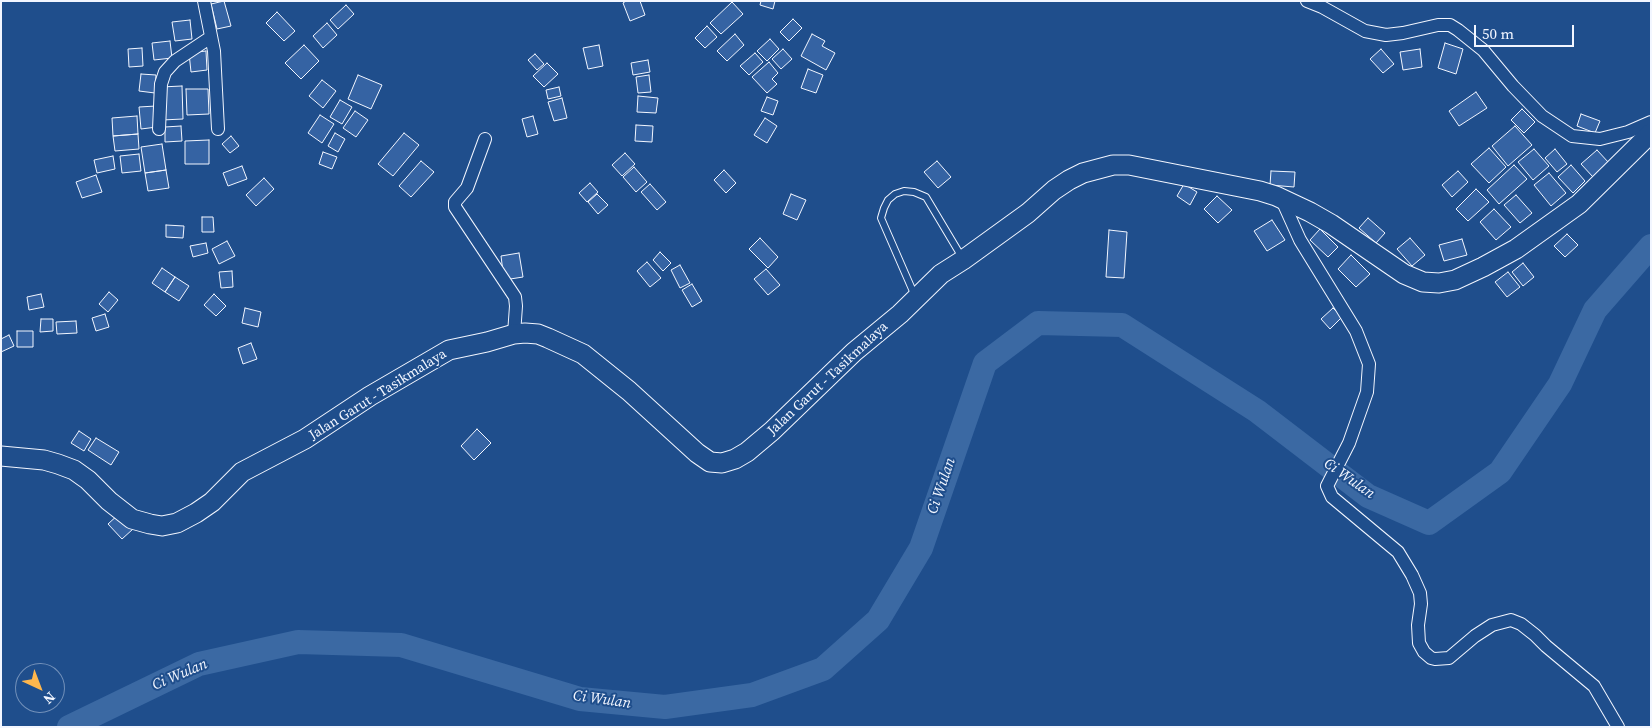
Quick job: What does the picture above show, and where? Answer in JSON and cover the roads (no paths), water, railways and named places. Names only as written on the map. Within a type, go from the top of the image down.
[{"type":"main road","name":"Jalan Garut - Tasikmalaya","points":[[1,456],[44,460],[74,470],[132,519],[162,526],[177,523],[212,502],[242,472],[305,439],[370,396],[449,350],[514,334],[538,334],[582,354],[624,386],[697,452],[710,462],[722,463],[735,460],[754,447],[854,352],[900,314],[941,274],[1028,213],[1054,190],[1083,173],[1113,164],[1129,165],[1260,191],[1276,196],[1331,224],[1404,274],[1423,282],[1439,283],[1455,280],[1516,249],[1579,204],[1651,133]]},
{"type":"street","points":[[204,1],[214,51],[218,129]]},
{"type":"street","points":[[1307,1],[1322,6],[1365,31],[1386,35],[1438,25],[1450,25],[1483,50],[1513,86],[1542,116],[1572,136],[1600,139],[1628,132],[1651,122]]},
{"type":"street","points":[[159,129],[161,84],[165,72],[174,61],[212,37]]},
{"type":"street","points":[[485,139],[467,188],[455,202],[455,207],[512,292],[516,306],[514,334]]},
{"type":"street","points":[[1282,200],[1300,240],[1356,331],[1368,364],[1367,392],[1349,443],[1327,486],[1332,497],[1398,552],[1412,575],[1420,593],[1419,643],[1424,652],[1431,658],[1449,658],[1475,636],[1492,625],[1511,620],[1521,624],[1535,635],[1594,686],[1618,727]]},
{"type":"lane","points":[[916,298],[882,218],[888,200],[895,194],[904,191],[914,192],[926,197],[963,260]]},
{"type":"waterway","name":"Ci Wulan","points":[[69,727],[199,664],[298,642],[401,645],[580,699],[665,707],[752,695],[823,669],[878,620],[921,548],[985,363],[1038,323],[1122,325],[1257,411],[1368,496],[1429,523],[1500,472],[1560,384],[1595,310],[1651,246]]}]
